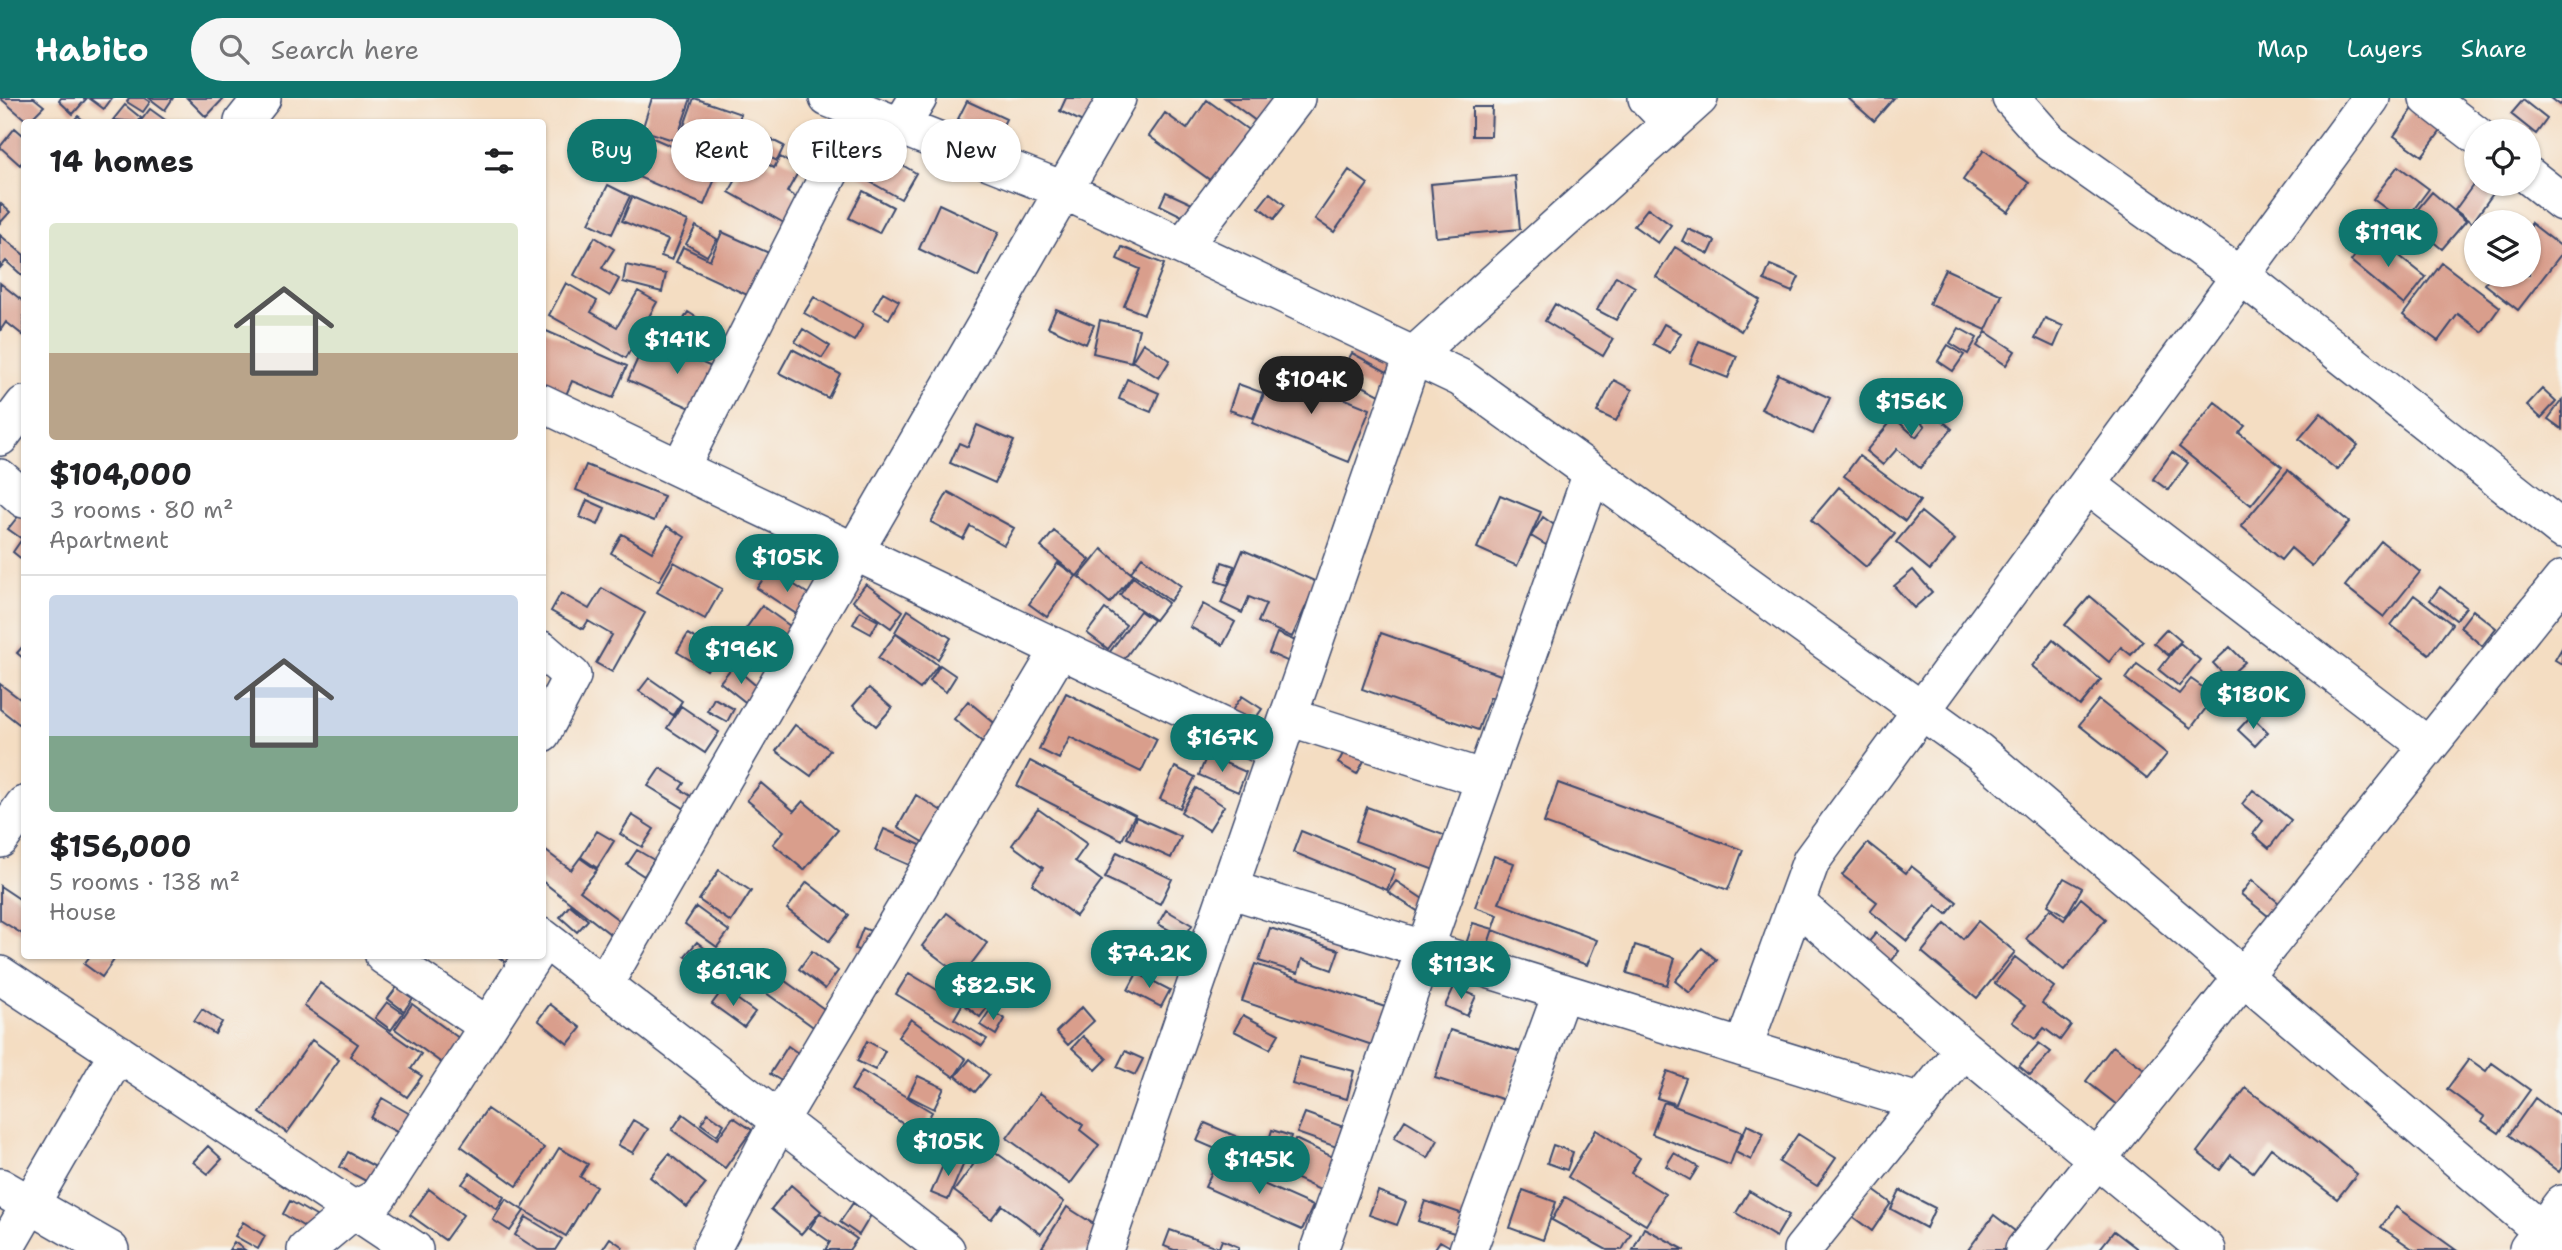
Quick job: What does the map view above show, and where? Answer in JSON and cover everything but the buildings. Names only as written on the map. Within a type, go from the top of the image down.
[{"type":"street","points":[[245,119],[262,98]]},
{"type":"street","points":[[603,986],[1117,98]]},
{"type":"street","points":[[1183,246],[1296,98]]},
{"type":"street","points":[[1104,1250],[1413,356],[1659,111],[1699,98]]},
{"type":"street","points":[[2011,98],[2050,142],[2241,276],[2562,530]]},
{"type":"street","points":[[1742,1048],[1811,861],[2371,98]]},
{"type":"street","points":[[2428,98],[2464,126]]},
{"type":"street","points":[[680,468],[844,104],[910,112],[1063,190],[1461,378],[1979,752],[2548,1234]]},
{"type":"street","points":[[2541,185],[2562,202]]},
{"type":"street","points":[[546,405],[1276,752]]},
{"type":"street","points":[[0,437],[21,409]]},
{"type":"street","points":[[1319,1250],[1591,473]]},
{"type":"street","points":[[0,478],[21,496]]},
{"type":"street","points":[[2088,485],[2428,746]]},
{"type":"street","points":[[2024,1250],[2562,580]]},
{"type":"street","points":[[711,1250],[779,1121],[1059,649]]},
{"type":"street","points":[[546,653],[572,676],[546,725]]},
{"type":"street","points":[[1289,717],[1484,779]]},
{"type":"street","points":[[0,839],[21,809]]},
{"type":"street","points":[[1229,888],[1921,1103]]},
{"type":"street","points":[[1796,903],[1965,1049],[2207,1250]]},
{"type":"street","points":[[546,946],[603,986],[946,1250]]},
{"type":"street","points":[[388,959],[488,1026]]},
{"type":"street","points":[[306,1250],[354,1210],[377,1198],[531,959]]},
{"type":"street","points":[[0,975],[414,1250]]},
{"type":"street","points":[[1468,1250],[1562,992]]},
{"type":"street","points":[[1802,1250],[1965,1049]]},
{"type":"street","points":[[4,1250],[15,1196],[118,1053]]},
{"type":"street","points":[[15,1196],[110,1250]]}]
